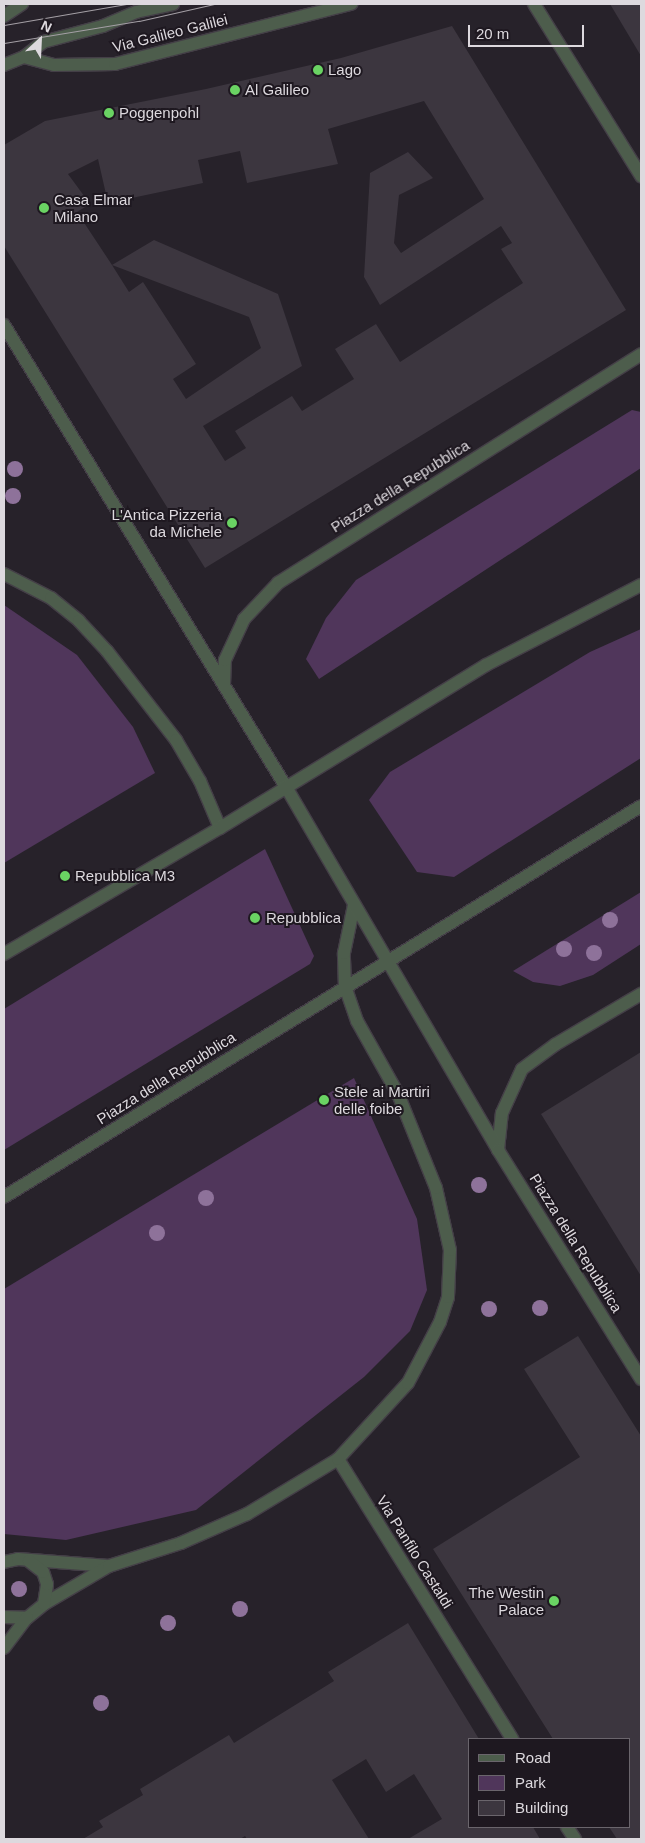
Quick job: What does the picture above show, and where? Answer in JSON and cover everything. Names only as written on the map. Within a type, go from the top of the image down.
[{"type":"street","points":[[4,16],[22,4]]},
{"type":"street","name":"Via Galileo Galilei","points":[[4,65],[24,57],[43,42],[103,26],[136,12],[173,4]]},
{"type":"street","name":"Via Galileo Galilei","points":[[24,57],[54,65],[115,64],[351,4]]},
{"type":"street","points":[[534,4],[641,176]]},
{"type":"street","name":"Piazza della Repubblica","points":[[6,329],[286,787],[498,1150],[641,1379]]},
{"type":"street","name":"Piazza della Repubblica","points":[[224,685],[224,660],[244,619],[278,583],[641,354]]},
{"type":"street","points":[[4,574],[50,598],[79,621],[107,651],[176,740],[200,781],[220,828]]},
{"type":"street","points":[[4,954],[220,828],[500,657],[641,586]]},
{"type":"street","name":"Piazza della Repubblica","points":[[4,1197],[641,806]]},
{"type":"street","points":[[4,1648],[27,1618],[44,1604],[109,1566],[181,1543],[224,1524],[338,1459],[396,1398],[416,1368],[445,1309],[450,1266],[445,1220],[424,1155],[398,1094],[357,1021],[345,987],[344,953],[354,905]]},
{"type":"street","points":[[498,1150],[502,1113],[522,1068],[556,1044],[641,994]]},
{"type":"street","name":"Via Panfilo Castaldi","points":[[338,1459],[511,1738]]},
{"type":"street","points":[[5,1560],[109,1566]]},
{"type":"street","points":[[29,1561],[42,1572],[47,1584],[44,1604]]},
{"type":"street","points":[[4,1617],[27,1618]]},
{"type":"street","points":[[568,1828],[574,1839]]},
{"type":"green space","points":[[632,410],[641,412],[641,468],[319,679],[306,659],[326,618],[356,580]]},
{"type":"green space","points":[[4,605],[77,655],[133,727],[155,773],[4,863]]},
{"type":"green space","points":[[641,629],[641,758],[454,877],[417,872],[369,800],[390,772],[590,652]]},
{"type":"green space","points":[[265,849],[314,956],[310,964],[4,1150],[4,1009]]},
{"type":"green space","points":[[641,892],[641,944],[593,975],[560,986],[533,982],[513,971]]},
{"type":"green space","points":[[354,1078],[417,1219],[427,1290],[410,1331],[364,1377],[196,1510],[66,1540],[4,1534],[4,1289]]},
{"type":"building","points":[[610,4],[641,4],[641,56]]},
{"type":"building","points":[[452,26],[626,310],[205,568],[4,246],[4,145],[45,121],[206,89],[341,58]],"holes":[[[424,101],[484,199],[401,253],[394,243],[399,195],[433,178],[408,152],[370,173],[364,277],[380,305],[501,226],[512,243],[501,249],[523,283],[400,362],[376,324],[335,349],[354,379],[302,411],[292,396],[235,431],[246,448],[225,461],[203,426],[302,366],[278,294],[154,240],[112,265],[77,212],[90,204],[68,174],[98,159],[108,203],[203,183],[198,160],[240,151],[247,183],[338,164],[328,129]],[[112,265],[249,317],[261,348],[186,399],[173,379],[196,364],[143,282],[129,292]]]},
{"type":"building","points":[[641,1052],[641,1276],[541,1114]]},
{"type":"building","name":"The Westin Palace","points":[[578,1336],[641,1436],[641,1839],[617,1839],[610,1828],[630,1828],[630,1738],[552,1738],[433,1549],[580,1457],[524,1369]]},
{"type":"building","points":[[408,1623],[478,1738],[468,1738],[468,1828],[534,1828],[540,1839],[408,1839],[442,1819],[414,1774],[386,1792],[366,1759],[332,1780],[369,1839],[247,1839],[245,1836],[240,1839],[83,1839],[103,1827],[99,1821],[143,1795],[140,1789],[229,1735],[234,1743],[334,1681],[328,1672]]},
{"type":"tram line","points":[[4,25],[126,4]]},
{"type":"tram line","points":[[4,43],[139,21],[214,4]]},
{"type":"place","name":"Lago","points":[[318,70]]},
{"type":"place","name":"Al Galileo","points":[[235,90]]},
{"type":"place","name":"Poggenpohl","points":[[109,113]]},
{"type":"place","name":"Casa Elmar Milano","points":[[44,208]]},
{"type":"place","name":"L'Antica Pizzeria da Michele","points":[[232,523]]},
{"type":"place","name":"Repubblica M3","points":[[65,876]]},
{"type":"place","name":"Repubblica","points":[[255,918]]},
{"type":"place","name":"Stele ai Martiri delle foibe","points":[[324,1100]]},
{"type":"place","name":"The Westin Palace","points":[[554,1601]]}]
